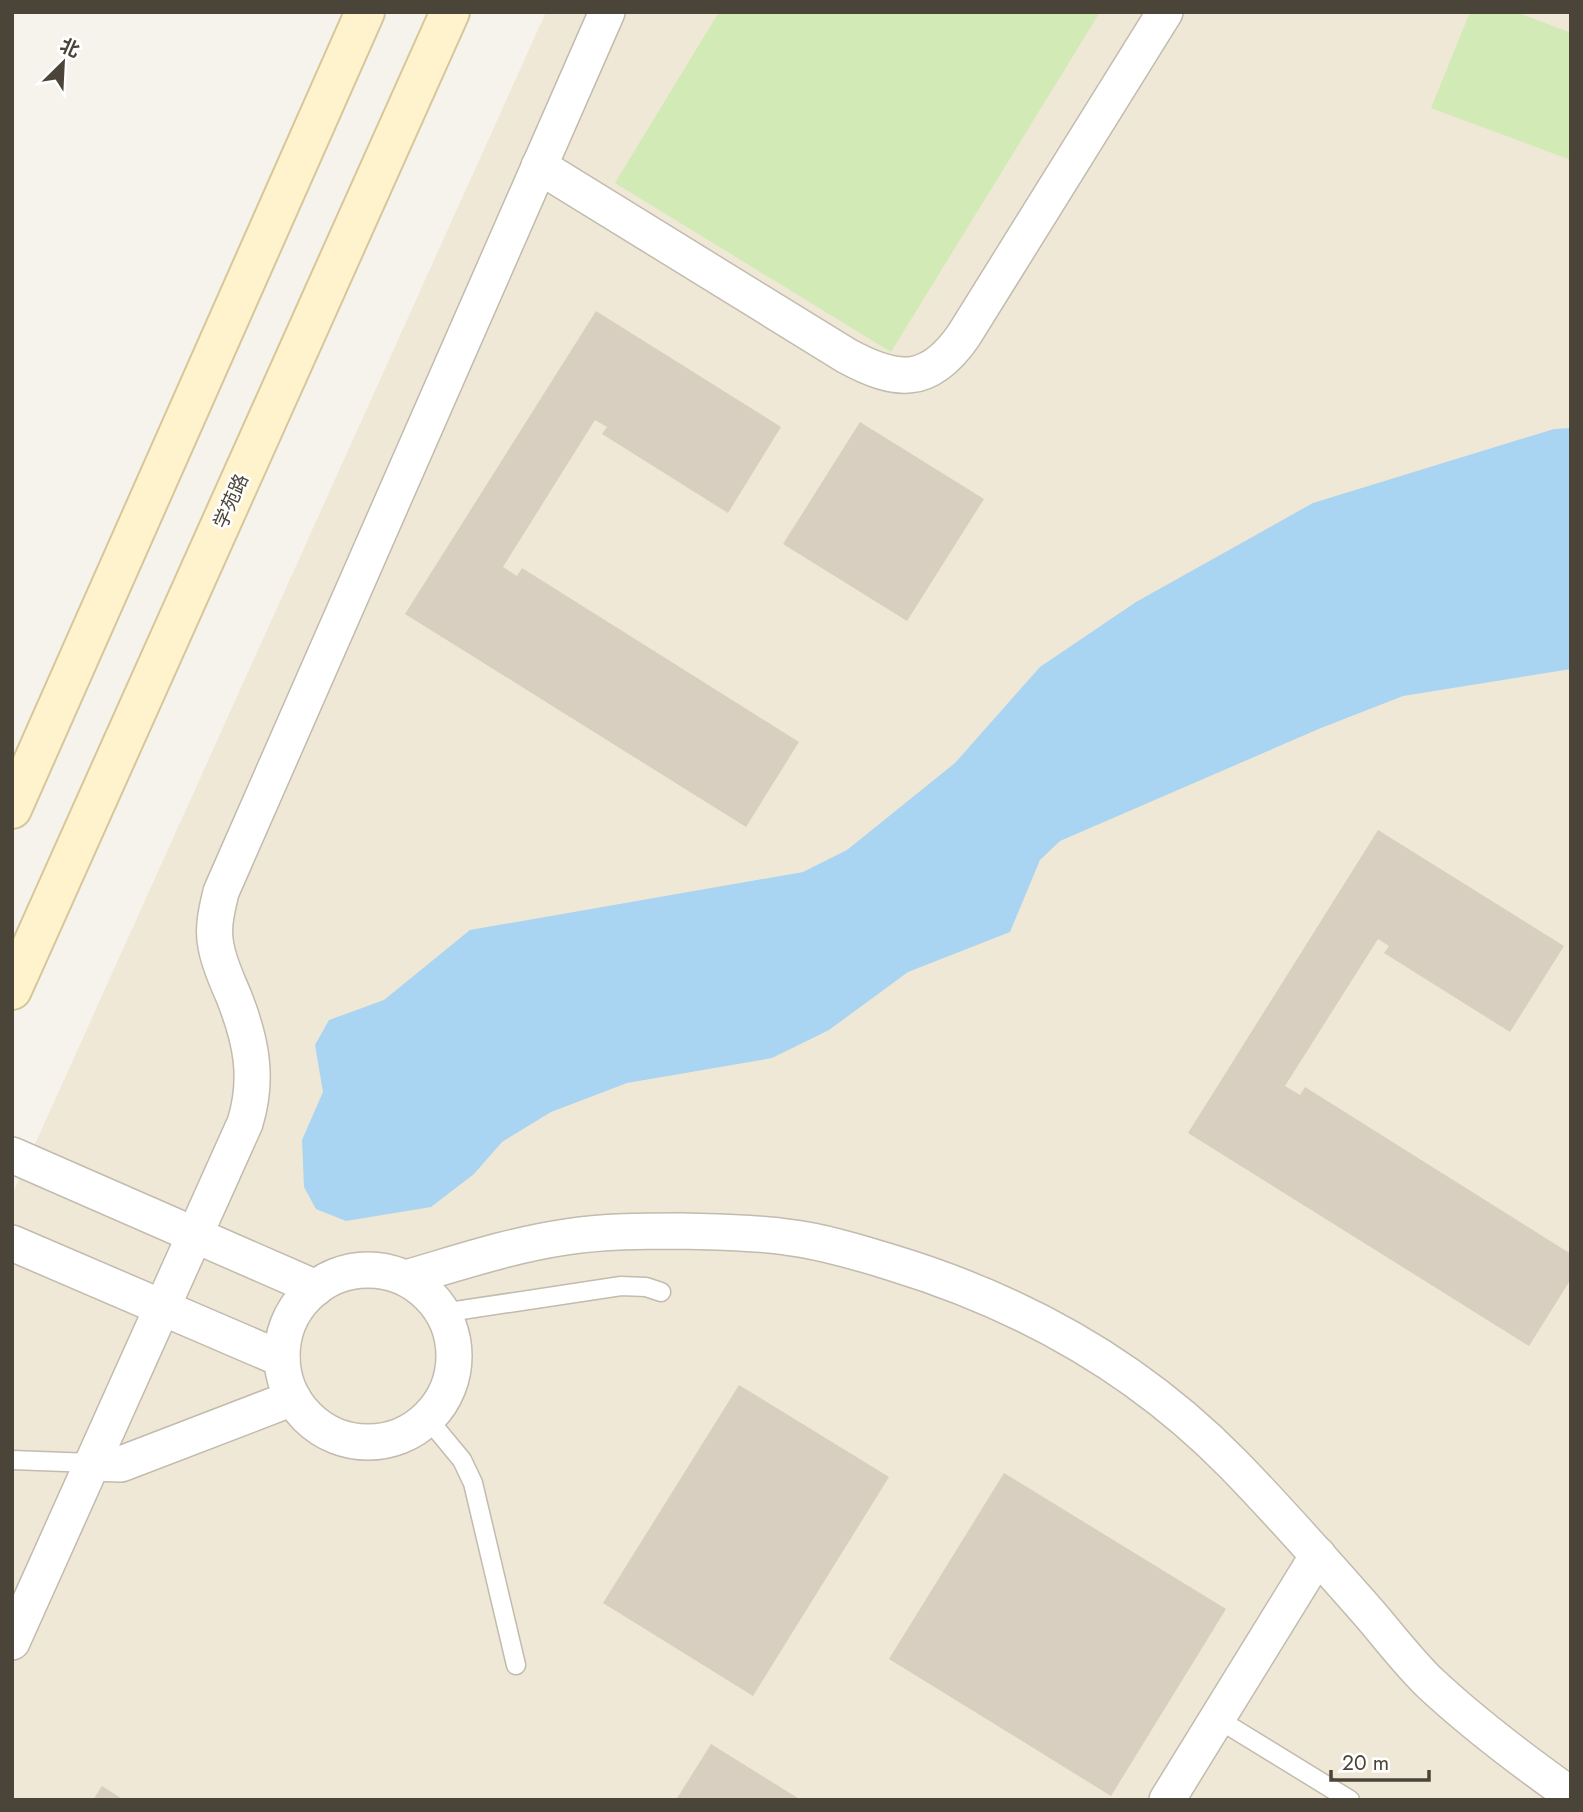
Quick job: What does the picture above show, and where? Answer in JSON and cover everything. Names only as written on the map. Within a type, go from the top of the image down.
[{"type":"main road","points":[[12,809],[365,12]]},
{"type":"main road","name":"学苑路","points":[[12,990],[450,12]]},
{"type":"street","points":[[12,1642],[195,1235],[252,1100],[252,1069],[247,1032],[221,967],[215,943],[215,919],[221,892],[607,12]]},
{"type":"street","points":[[539,166],[874,371],[898,376],[917,374],[938,365],[964,335],[1165,12]]},
{"type":"street","points":[[12,1155],[316,1288]]},
{"type":"street","points":[[406,1278],[492,1252],[566,1237],[638,1231],[719,1232],[788,1237],[861,1253],[932,1275],[1010,1306],[1075,1340],[1140,1382],[1193,1426],[1232,1462],[1318,1555],[1430,1683],[1529,1766],[1571,1795]]},
{"type":"street","points":[[12,1243],[282,1359]]},
{"type":"street","points":[[386,1271],[406,1278],[424,1289],[449,1323],[455,1364],[451,1384],[442,1403],[428,1419],[411,1432],[392,1440],[372,1443],[351,1441],[331,1434],[313,1423],[299,1408],[282,1370],[286,1328],[290,1319],[295,1309],[316,1288],[344,1273],[386,1271]]},
{"type":"street","points":[[92,1463],[121,1465],[293,1398]]},
{"type":"street","points":[[1167,1800],[1318,1555]]},
{"type":"lane","points":[[443,1312],[621,1286],[646,1286],[661,1292]]},
{"type":"lane","points":[[428,1419],[461,1461],[473,1483],[516,1665]]},
{"type":"lane","points":[[12,1460],[92,1463]]},
{"type":"lane","points":[[1218,1719],[1350,1800]]},
{"type":"shaded area","points":[[546,12],[1571,12],[1571,1800],[12,1800],[12,1195]]},
{"type":"green space","points":[[719,12],[1100,12],[891,352],[615,183]]},
{"type":"green space","points":[[1470,12],[1516,12],[1571,33],[1571,160],[1431,108]]},
{"type":"water","points":[[1571,428],[1571,669],[1403,696],[1321,728],[1060,841],[1040,860],[1010,932],[908,972],[829,1030],[772,1058],[627,1083],[551,1112],[502,1142],[474,1174],[431,1207],[346,1221],[316,1209],[304,1187],[302,1140],[323,1092],[315,1045],[329,1020],[384,1000],[470,930],[803,872],[847,850],[955,763],[1040,667],[1136,602],[1313,503],[1554,429]]},
{"type":"building","points":[[596,311],[781,427],[728,513],[602,434],[607,427],[595,420],[503,567],[517,576],[522,568],[799,742],[746,827],[405,614]]},
{"type":"building","points":[[860,422],[984,499],[907,621],[783,544]]},
{"type":"building","points":[[1378,830],[1564,946],[1510,1032],[1384,953],[1389,946],[1378,939],[1285,1086],[1300,1095],[1305,1087],[1571,1254],[1571,1279],[1529,1346],[1188,1133]]},
{"type":"building","points":[[739,1385],[889,1477],[753,1696],[603,1603]]},
{"type":"building","points":[[1004,1473],[1226,1609],[1111,1796],[889,1659]]},
{"type":"building","points":[[711,1744],[801,1800],[676,1800]]},
{"type":"building","points":[[102,1786],[124,1800],[93,1800]]}]
